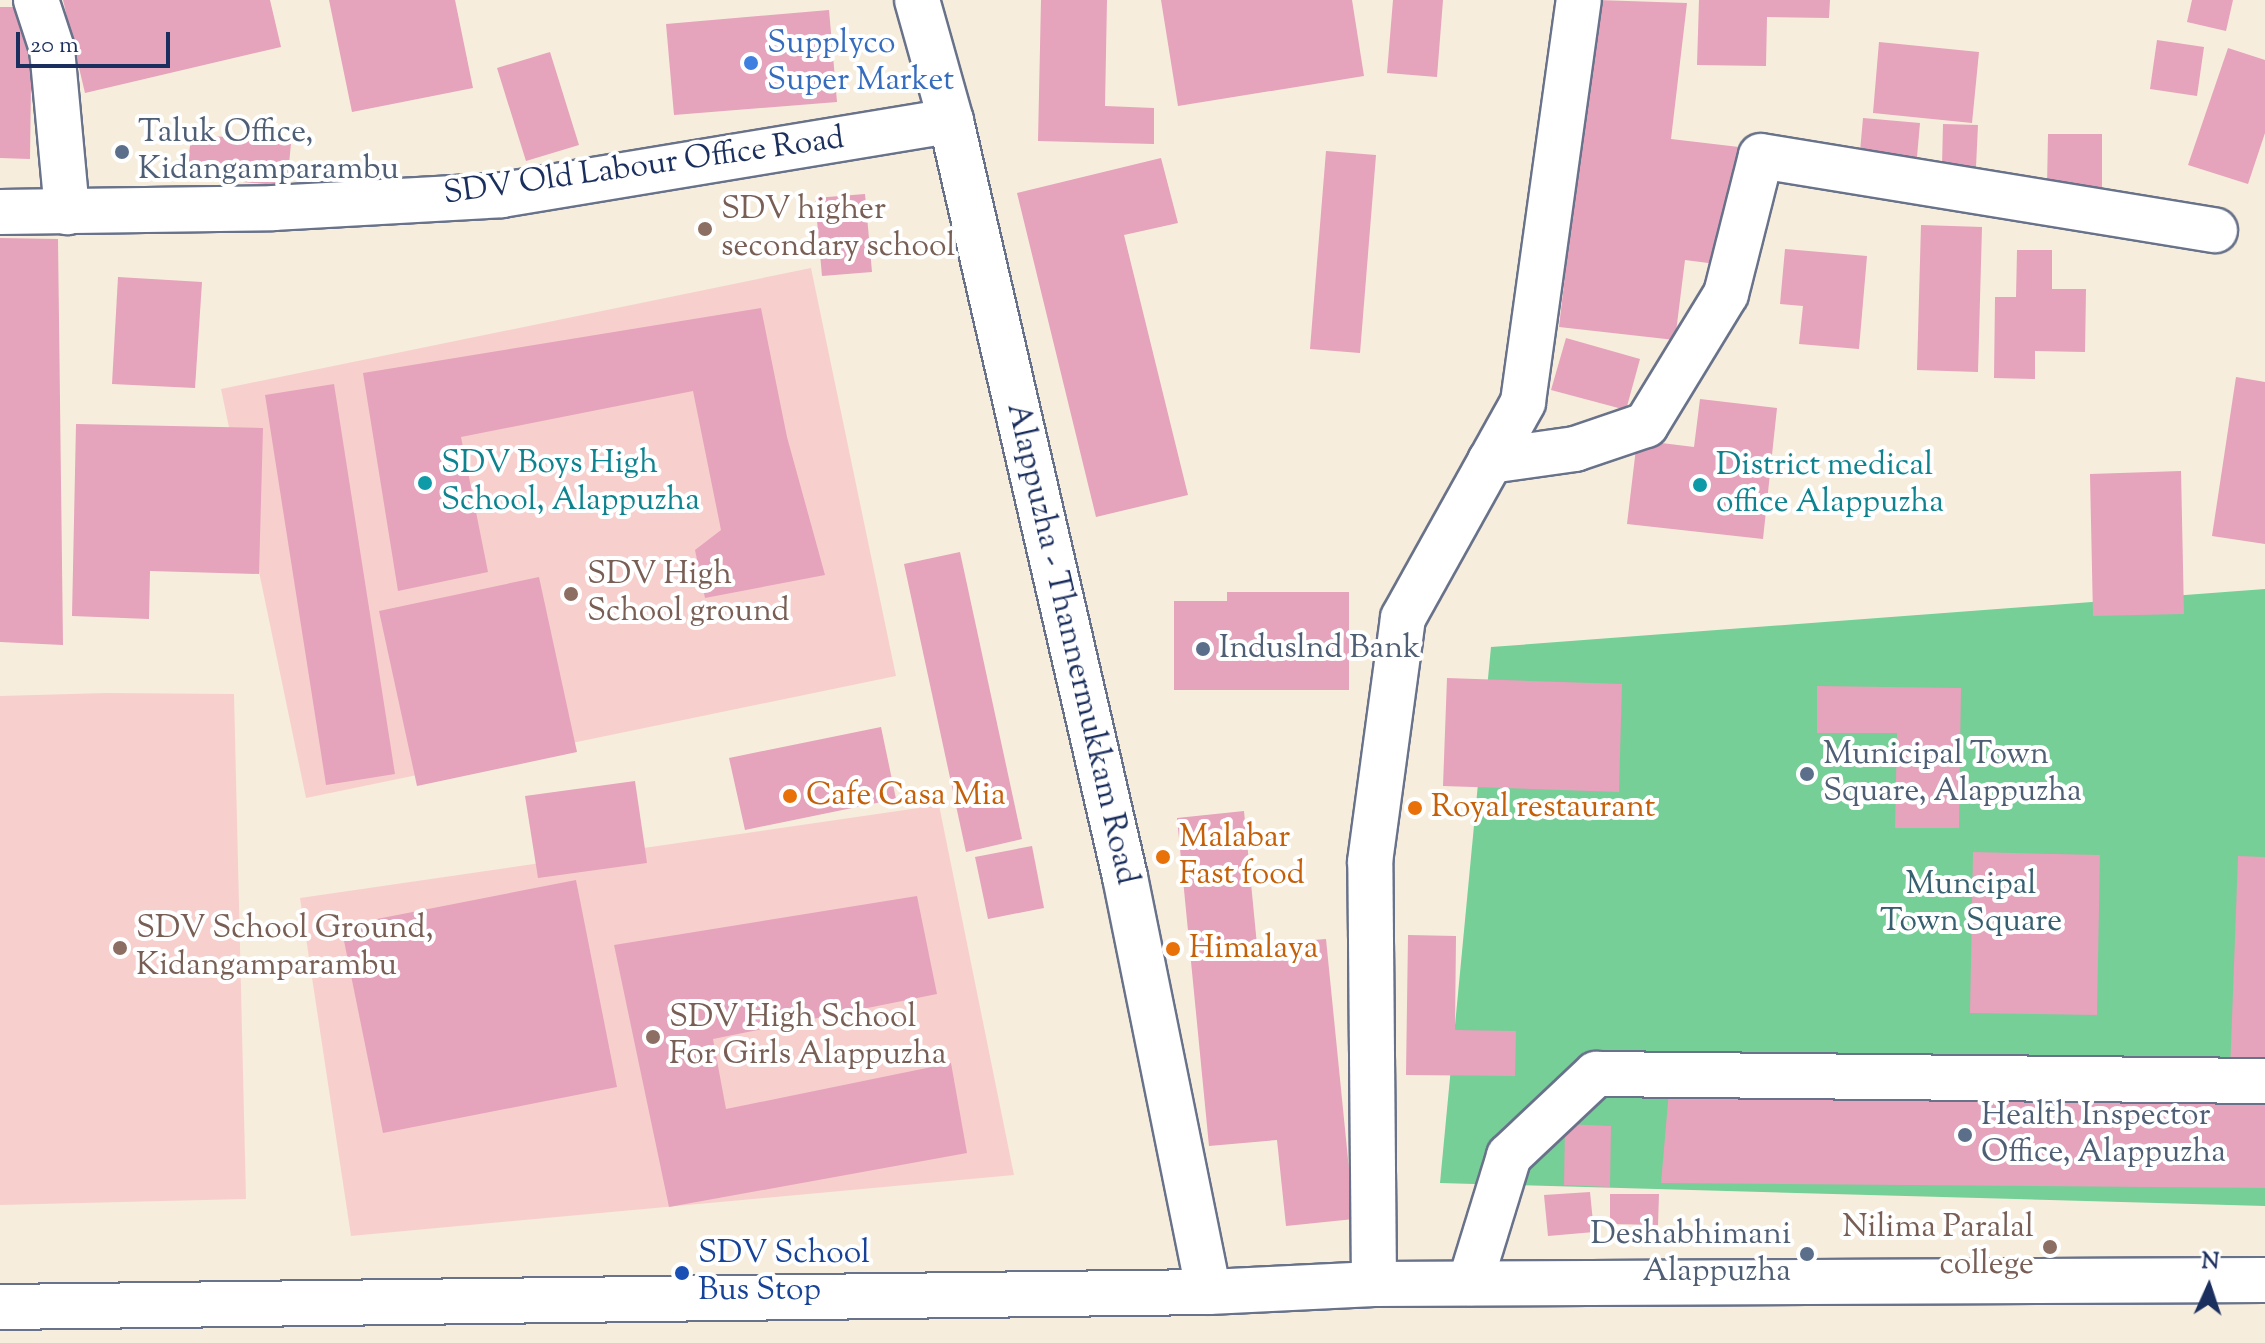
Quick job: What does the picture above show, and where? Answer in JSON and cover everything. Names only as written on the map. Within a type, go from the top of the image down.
[{"type":"street","points":[[36,0],[52,49],[67,212]]},
{"type":"street","name":"Alappuzha - Thannermukkam Road","points":[[917,0],[951,121],[1125,877],[1209,1292]]},
{"type":"street","points":[[1374,1284],[1370,862],[1403,618],[1523,402],[1579,0]]},
{"type":"street","name":"SDV Old Labour Office Road","points":[[0,212],[502,195],[951,121]]},
{"type":"street","points":[[1490,461],[1575,449],[1646,425],[1726,294],[1761,156],[2215,230]]},
{"type":"street","points":[[1470,1283],[1509,1156],[1596,1074],[2265,1081]]},
{"type":"street","points":[[0,1307],[1209,1292],[1374,1284],[2265,1280]]},
{"type":"shaded area","name":"SDV High School ground","points":[[811,268],[896,676],[306,798],[221,389]]},
{"type":"shaded area","name":"SDV School Ground, Kidangamparambu","points":[[234,694],[246,1199],[0,1205],[0,696]]},
{"type":"shaded area","name":"SDV High School For Girls Alappuzha","points":[[939,805],[1014,1175],[351,1236],[300,898]]},
{"type":"green space","name":"Muncipal Town Square","points":[[2265,589],[2265,1206],[1440,1183],[1491,647]]},
{"type":"building","points":[[63,0],[270,0],[281,47],[85,93]]},
{"type":"building","points":[[329,0],[455,0],[473,88],[352,112]]},
{"type":"building","points":[[1041,0],[1107,0],[1105,106],[1154,108],[1154,144],[1038,141]]},
{"type":"building","points":[[1161,0],[1352,0],[1364,76],[1178,106]]},
{"type":"building","points":[[1393,0],[1443,0],[1437,77],[1387,73]]},
{"type":"building","points":[[1597,0],[1687,3],[1671,139],[1739,147],[1724,265],[1685,260],[1675,340],[1559,327]]},
{"type":"building","points":[[1699,0],[1830,0],[1829,18],[1767,17],[1766,66],[1697,65]]},
{"type":"building","points":[[2192,0],[2233,0],[2226,31],[2187,22]]},
{"type":"building","points":[[0,7],[32,7],[30,159],[0,158]]},
{"type":"building","name":"Supplyco Super Market","points":[[829,10],[837,102],[674,115],[666,24]]},
{"type":"building","points":[[2157,40],[2204,47],[2197,96],[2150,89]]},
{"type":"building","points":[[1879,42],[1979,52],[1972,123],[1873,113]]},
{"type":"building","points":[[2228,48],[2265,60],[2265,133],[2248,184],[2188,165]]},
{"type":"building","points":[[550,52],[579,145],[526,161],[497,68]]},
{"type":"building","points":[[1863,118],[1920,123],[1916,168],[1859,163]]},
{"type":"building","points":[[1943,124],[1978,125],[1976,167],[1942,167]]},
{"type":"building","points":[[191,134],[291,143],[287,186],[187,177]]},
{"type":"building","points":[[2048,134],[2102,134],[2102,188],[2047,187]]},
{"type":"building","points":[[1326,151],[1376,155],[1360,353],[1310,349]]},
{"type":"building","points":[[1161,158],[1178,223],[1124,235],[1188,495],[1096,517],[1017,193]]},
{"type":"building","points":[[865,194],[872,272],[822,276],[815,198]]},
{"type":"building","points":[[1921,225],[1982,227],[1978,372],[1917,370]]},
{"type":"building","points":[[0,238],[58,239],[63,645],[0,642]]},
{"type":"building","points":[[1785,249],[1867,256],[1859,349],[1799,344],[1803,306],[1780,304]]},
{"type":"building","points":[[2017,250],[2052,250],[2052,289],[2086,289],[2085,352],[2035,351],[2035,379],[1994,378],[1995,297],[2016,297]]},
{"type":"building","points":[[118,277],[202,282],[195,388],[112,384]]},
{"type":"building","name":"SDV Boys High School, Alappuzha","points":[[761,308],[787,437],[825,575],[705,598],[695,550],[721,530],[693,391],[461,437],[488,572],[398,591],[363,373]]},
{"type":"building","points":[[1566,338],[1640,359],[1626,410],[1551,390]]},
{"type":"building","points":[[2236,377],[2265,382],[2265,544],[2212,536]]},
{"type":"building","points":[[334,384],[395,774],[326,785],[265,395]]},
{"type":"building","name":"District medical office Alappuzha","points":[[1700,399],[1777,408],[1763,539],[1627,524],[1637,440],[1694,447]]},
{"type":"building","points":[[76,424],[263,428],[259,574],[150,571],[149,619],[72,616]]},
{"type":"building","points":[[2181,471],[2184,614],[2093,616],[2090,474]]},
{"type":"building","points":[[960,552],[1022,839],[966,852],[904,564]]},
{"type":"building","points":[[539,577],[577,752],[417,786],[379,611]]},
{"type":"building","points":[[1227,592],[1349,592],[1349,690],[1174,690],[1174,601],[1227,601]]},
{"type":"building","points":[[1447,678],[1622,684],[1619,792],[1443,786]]},
{"type":"building","points":[[1817,686],[1961,688],[1959,828],[1895,828],[1897,733],[1817,733]]},
{"type":"building","points":[[881,727],[896,799],[745,830],[729,758]]},
{"type":"building","points":[[635,781],[647,863],[538,878],[525,796]]},
{"type":"building","points":[[1244,811],[1257,945],[1326,939],[1354,1219],[1286,1226],[1277,1140],[1209,1146],[1177,818]]},
{"type":"building","points":[[1032,846],[1044,908],[988,919],[975,857]]},
{"type":"building","points":[[1973,852],[2100,855],[2097,1015],[1970,1013]]},
{"type":"building","points":[[2238,856],[2265,857],[2265,1073],[2230,1072]]},
{"type":"building","points":[[576,880],[617,1087],[383,1133],[341,926]]},
{"type":"building","points":[[917,896],[937,994],[713,1039],[726,1109],[951,1063],[967,1153],[669,1207],[614,945]]},
{"type":"building","points":[[1408,935],[1456,936],[1455,1030],[1516,1031],[1515,1076],[1406,1075]]},
{"type":"building","name":"Health Inspector Office, Alappuzha","points":[[1670,1079],[2265,1087],[2265,1188],[1661,1183]]},
{"type":"building","points":[[1565,1124],[1611,1126],[1610,1187],[1564,1185]]},
{"type":"building","points":[[1590,1192],[1594,1232],[1548,1236],[1544,1195]]},
{"type":"building","points":[[1610,1194],[1659,1194],[1658,1225],[1610,1224]]},
{"type":"place","name":"Supplyco Super Market","points":[[751,63]]},
{"type":"place","name":"Taluk Office, Kidangamparambu","points":[[122,152]]},
{"type":"place","name":"SDV higher secondary school","points":[[705,229]]},
{"type":"place","name":"SDV Boys High School, Alappuzha","points":[[425,483]]},
{"type":"place","name":"District medical office Alappuzha","points":[[1700,485]]},
{"type":"place","name":"SDV High School ground","points":[[571,594]]},
{"type":"place","name":"Induslnd Bank","points":[[1203,649]]},
{"type":"place","name":"Municipal Town Square, Alappuzha","points":[[1807,774]]},
{"type":"place","name":"Cafe Casa Mia","points":[[790,796]]},
{"type":"place","name":"Royal restaurant","points":[[1415,808]]},
{"type":"place","name":"Malabar Fast food","points":[[1163,857]]},
{"type":"place","name":"SDV School Ground, Kidangamparambu","points":[[120,948]]},
{"type":"place","name":"Himalaya","points":[[1173,949]]},
{"type":"place","name":"SDV High School For Girls Alappuzha","points":[[653,1037]]},
{"type":"place","name":"Health Inspector Office, Alappuzha","points":[[1965,1135]]},
{"type":"place","name":"Nilima Paralal college","points":[[2050,1247]]},
{"type":"place","name":"Deshabhimani Alappuzha","points":[[1807,1254]]},
{"type":"place","name":"SDV School Bus Stop","points":[[682,1273]]}]
